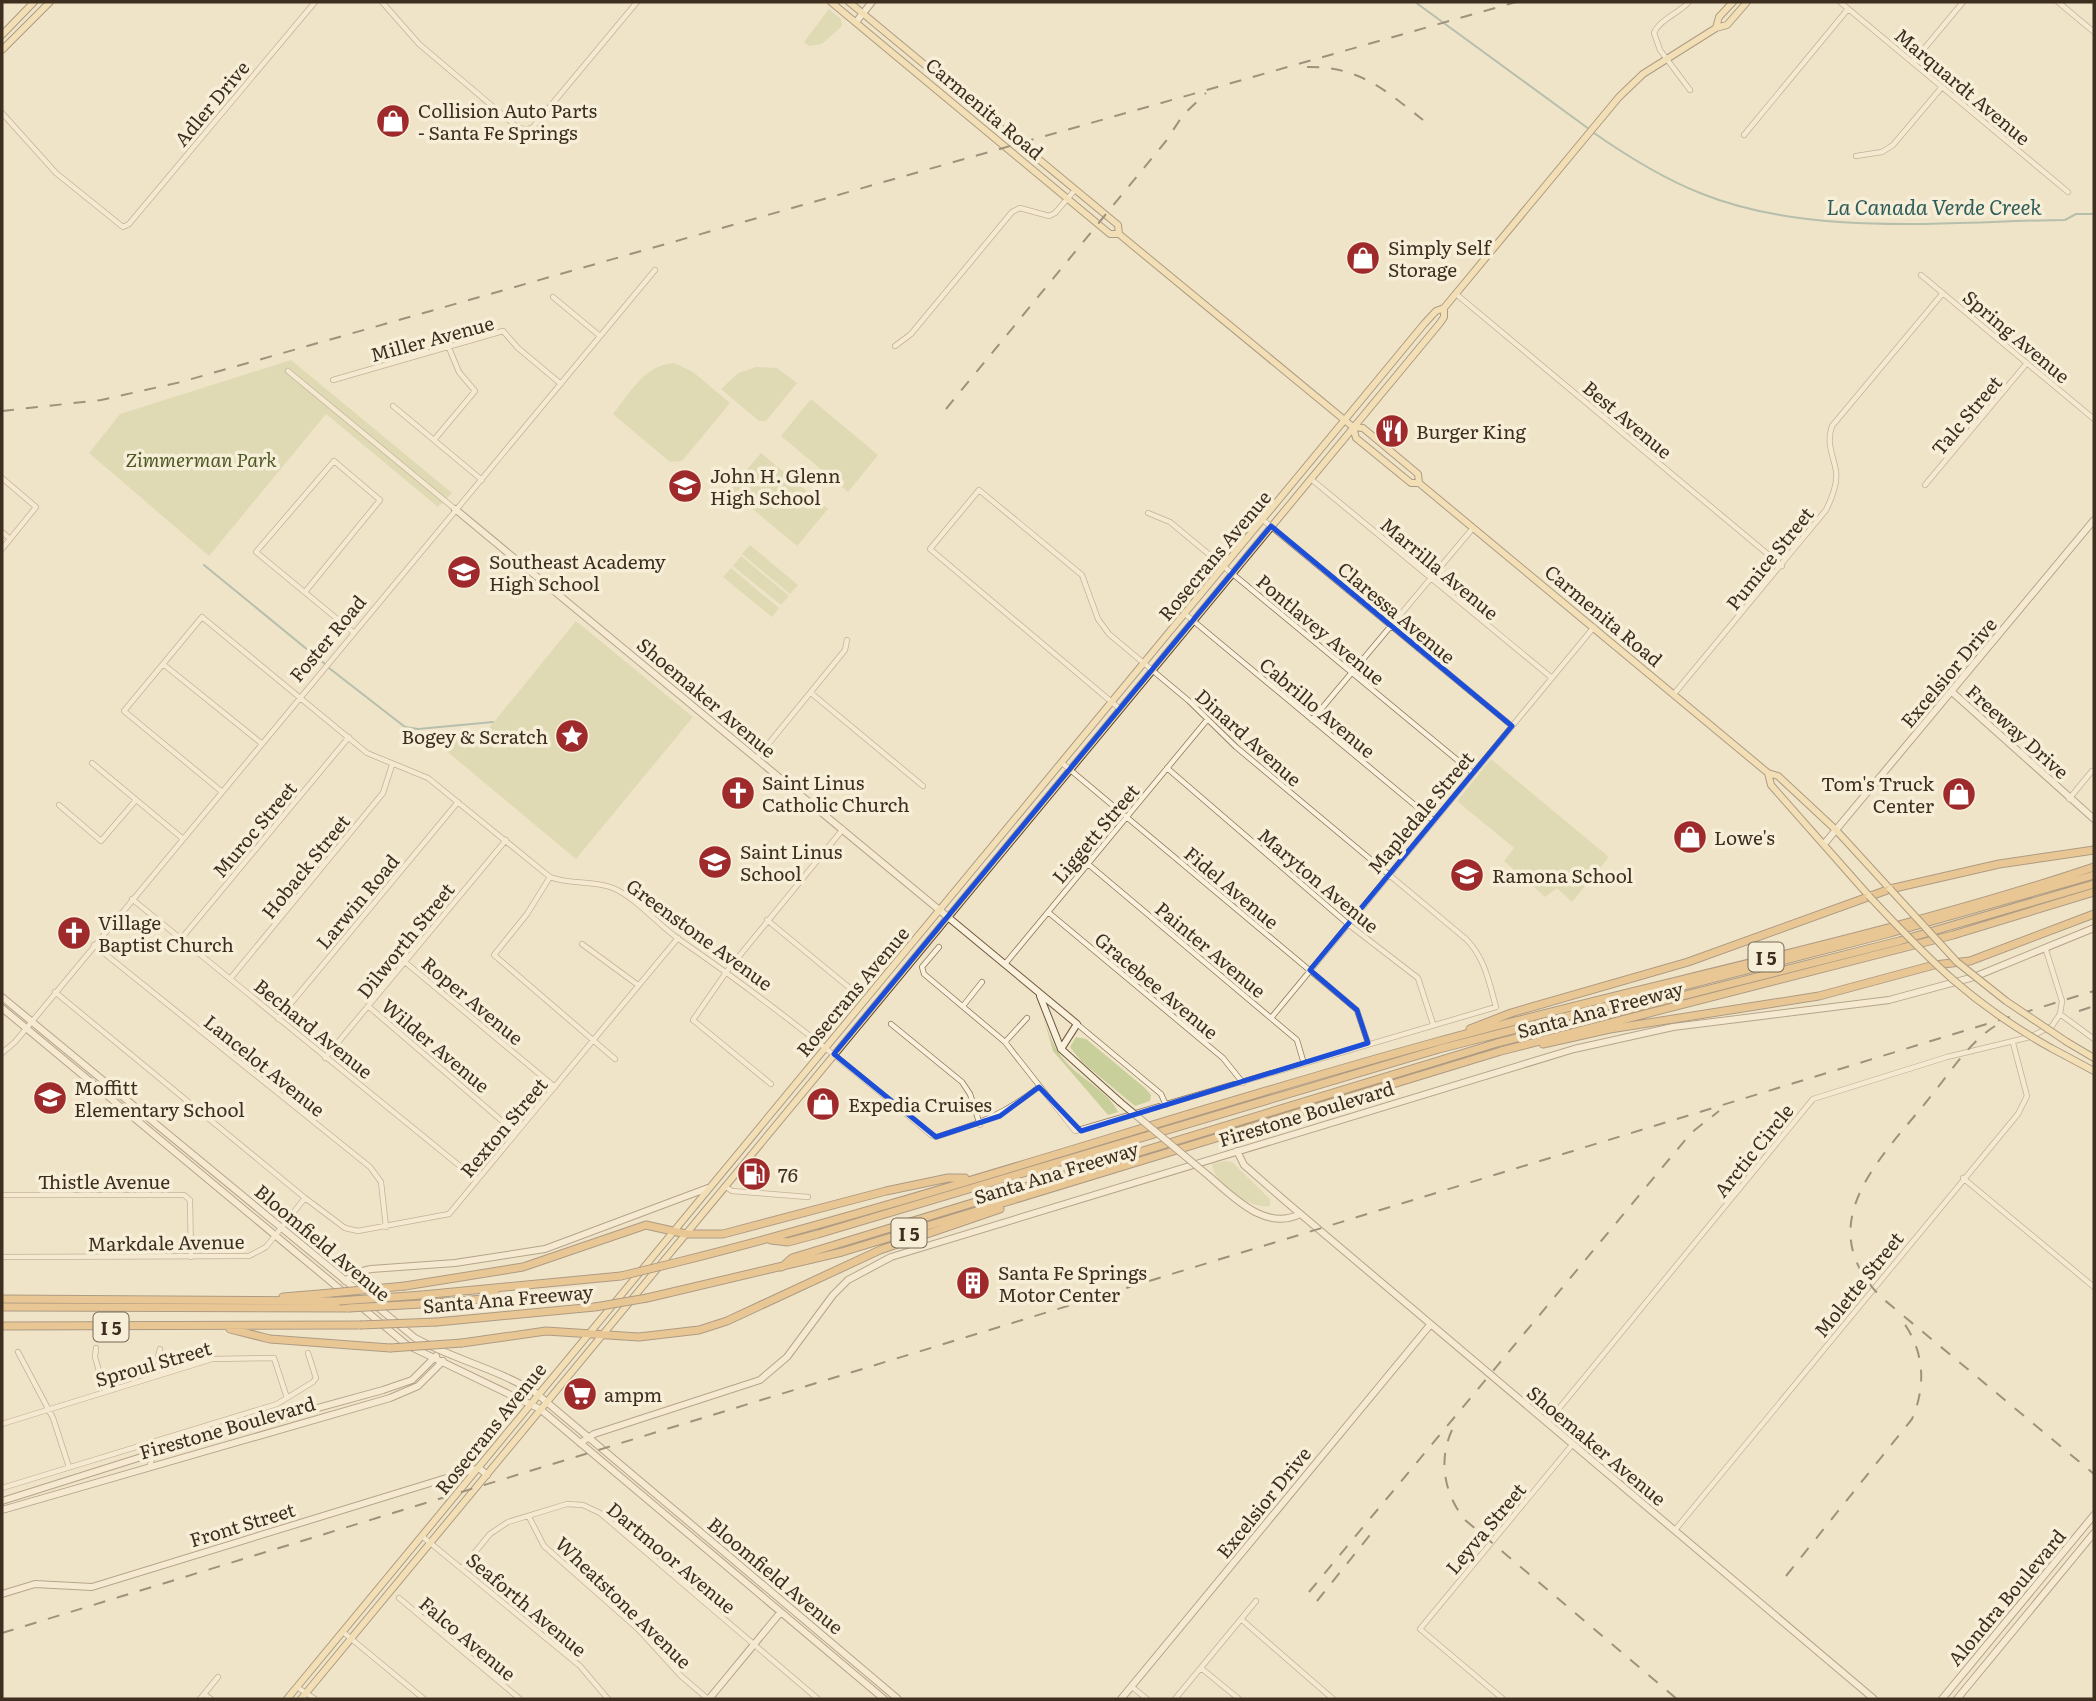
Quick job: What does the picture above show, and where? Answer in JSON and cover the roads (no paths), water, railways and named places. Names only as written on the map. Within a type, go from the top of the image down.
[{"type":"highway","points":[[1436,1042],[1511,1013],[1689,962],[1890,889],[1967,872],[2094,850]]},
{"type":"highway","name":"Santa Ana Freeway","points":[[2,1298],[422,1300],[621,1276],[767,1240],[1436,1042],[1917,918],[2094,867]]},
{"type":"highway","points":[[767,1240],[788,1241],[818,1234],[1439,1049],[1902,930],[2094,875]]},
{"type":"highway","points":[[782,1267],[792,1258],[1429,1062],[1577,1021],[1912,937],[2094,884]]},
{"type":"highway","name":"Santa Ana Freeway","points":[[2,1326],[220,1327],[437,1322],[595,1307],[647,1298],[782,1267],[1035,1195],[1501,1052],[1953,935],[2094,892]]},
{"type":"highway","points":[[1501,1052],[1610,1029],[1819,996],[1934,965],[1970,961],[2094,914]]},
{"type":"highway","points":[[251,1301],[405,1286],[523,1267],[646,1225],[686,1234],[723,1234],[886,1191],[948,1178],[973,1178]]},
{"type":"highway","points":[[220,1327],[270,1339],[390,1348],[462,1343],[546,1331],[656,1336],[699,1330],[727,1321],[880,1250],[975,1220],[1035,1195]]},
{"type":"highway","points":[[2,1307],[349,1308],[422,1300]]},
{"type":"main road","points":[[2,35],[34,2]]},
{"type":"main road","points":[[2,50],[50,2]]},
{"type":"main road","name":"Carmenita Road","points":[[831,2],[1110,234],[1119,234],[1345,421],[1353,427],[1363,428],[1418,474],[1419,483]]},
{"type":"main road","name":"Carmenita Road","points":[[849,2],[1118,225],[1119,234]]},
{"type":"main road","name":"Rosecrans Avenue","points":[[1716,28],[1719,17],[1733,2]]},
{"type":"main road","name":"Rosecrans Avenue","points":[[287,1699],[479,1468],[536,1393],[757,1131],[1424,324],[1436,311],[1444,308],[1634,82],[1716,28],[1727,25],[1747,2]]},
{"type":"main road","name":"Rosecrans Avenue","points":[[301,1699],[1433,331],[1444,317],[1444,308]]},
{"type":"main road","points":[[1424,324],[1433,331]]},
{"type":"main road","name":"Carmenita Road","points":[[1353,427],[1356,438],[1411,483],[1419,483],[1768,773],[1778,776],[1836,830],[1957,962],[2006,1001],[2094,1058]]},
{"type":"main road","name":"Carmenita Road","points":[[1768,773],[1771,785],[1934,965],[1988,1010],[2094,1071]]},
{"type":"main road","points":[[992,847],[999,855]]},
{"type":"main road","points":[[790,1091],[799,1098]]},
{"type":"main road","points":[[774,1110],[783,1117]]},
{"type":"main road","points":[[757,1131],[765,1138]]},
{"type":"street","name":"Adler Drive","points":[[2,113],[56,173],[117,225],[123,227],[129,224],[315,2]]},
{"type":"street","points":[[382,2],[419,44],[517,127],[526,130],[533,127],[637,2]]},
{"type":"street","points":[[856,22],[873,2]]},
{"type":"street","points":[[1689,2],[1654,31],[1667,59],[1690,90]]},
{"type":"street","name":"Marquardt Avenue","points":[[1840,2],[2068,192]]},
{"type":"street","points":[[1913,62],[1963,2]]},
{"type":"street","points":[[2058,2],[2094,32]]},
{"type":"street","points":[[1744,135],[1848,8]]},
{"type":"street","points":[[1856,156],[1882,152],[1893,145],[1942,87]]},
{"type":"street","points":[[895,346],[911,334],[1012,212],[1020,208],[1049,216],[1075,190]]},
{"type":"street","name":"Foster Road","points":[[2,1053],[32,1021],[655,270]]},
{"type":"street","name":"Spring Avenue","points":[[1921,275],[2094,419]]},
{"type":"street","name":"Pumice Street","points":[[1674,694],[1826,510],[1833,496],[1836,471],[1829,436],[1835,422],[1943,293]]},
{"type":"street","name":"Best Avenue","points":[[1456,294],[1782,566]]},
{"type":"street","points":[[553,297],[600,336]]},
{"type":"street","name":"Miller Avenue","points":[[333,380],[503,331],[518,348],[561,384]]},
{"type":"street","points":[[434,440],[475,391],[459,372],[449,348]]},
{"type":"street","name":"Talc Street","points":[[1925,485],[2027,363]]},
{"type":"street","name":"Shoemaker Avenue","points":[[288,371],[1161,1094],[1166,1105]]},
{"type":"street","points":[[394,407],[482,480]]},
{"type":"street","points":[[305,592],[380,500],[334,461],[256,552],[353,632]]},
{"type":"street","points":[[2,478],[36,506],[2,549]]},
{"type":"street","name":"Marrilla Avenue","points":[[1311,479],[1552,678]]},
{"type":"street","name":"Dinard Avenue","points":[[1112,702],[930,549],[979,490],[1082,575],[1105,631],[1473,946],[1486,970],[1496,1007],[1433,1024]]},
{"type":"street","name":"Pontlavey Avenue","points":[[1148,513],[1170,522],[1473,773]]},
{"type":"street","name":"Claressa Avenue","points":[[1263,520],[1512,726]]},
{"type":"street","name":"Excelsior Drive","points":[[1825,843],[2094,520]]},
{"type":"street","points":[[1312,720],[1473,528]]},
{"type":"street","points":[[2,532],[10,539]]},
{"type":"street","name":"Cabrillo Avenue","points":[[1185,614],[1434,821]]},
{"type":"street","name":"Greenstone Avenue","points":[[163,664],[202,617],[368,753],[428,778],[550,877],[611,888],[727,971],[826,1047],[931,1135],[936,1137],[980,1125]]},
{"type":"street","name":"Mapledale Street","points":[[1271,1018],[1594,627]]},
{"type":"street","points":[[757,758],[845,650],[847,640]]},
{"type":"street","points":[[221,791],[124,711],[163,664],[261,743]]},
{"type":"street","name":"Freeway Drive","points":[[1952,692],[2094,819]]},
{"type":"street","points":[[811,693],[923,786]]},
{"type":"street","points":[[1112,702],[1120,709]]},
{"type":"street","name":"Liggett Street","points":[[1005,964],[1207,720]]},
{"type":"street","name":"Muroc Street","points":[[181,939],[349,737]]},
{"type":"street","points":[[92,763],[182,838]]},
{"type":"street","name":"Fidel Avenue","points":[[1062,763],[1357,1010],[1368,1043]]},
{"type":"street","name":"Hoback Street","points":[[230,979],[383,793],[392,765]]},
{"type":"street","name":"Maryton Avenue","points":[[1167,768],[1348,925],[1418,978],[1433,1024]]},
{"type":"street","points":[[2069,799],[2092,771]]},
{"type":"street","points":[[59,806],[101,841],[136,800]]},
{"type":"street","name":"Larwin Road","points":[[278,1019],[458,802]]},
{"type":"street","points":[[771,1084],[693,1020],[767,920],[843,830]]},
{"type":"street","name":"Dilworth Street","points":[[325,1058],[506,840]]},
{"type":"street","name":"Painter Avenue","points":[[1088,864],[1297,1040],[1304,1064]]},
{"type":"street","points":[[550,877],[527,914],[494,955],[615,1059]]},
{"type":"street","name":"Bechard Avenue","points":[[132,899],[477,1180]]},
{"type":"street","name":"Gracebee Avenue","points":[[1048,912],[1223,1058],[1243,1083]]},
{"type":"street","points":[[767,920],[850,989]]},
{"type":"street","name":"Firestone Boulevard","points":[[580,1443],[588,1437],[760,1380],[787,1357],[833,1295],[848,1280],[878,1263],[1574,1049],[1673,1027],[1889,999],[1974,977],[2046,950],[2094,928]]},
{"type":"street","name":"Rexton Street","points":[[55,992],[305,1198],[345,1228],[358,1231],[449,1214],[678,938]]},
{"type":"street","points":[[582,944],[638,985]]},
{"type":"street","name":"Lancelot Avenue","points":[[94,945],[370,1167],[381,1182],[386,1227]]},
{"type":"street","points":[[939,947],[922,970],[1005,1042],[1072,1128],[1081,1131],[1433,1024]]},
{"type":"street","points":[[2046,950],[2062,1001],[2060,1014],[2094,1039]]},
{"type":"street","name":"Roper Avenue","points":[[405,962],[555,1087]]},
{"type":"street","points":[[963,1006],[982,982]]},
{"type":"street","points":[[1037,991],[1048,1011],[1061,1048],[1210,1177],[1252,1211],[1279,1217],[1283,1221],[1300,1213]]},
{"type":"street","name":"Bloomfield Avenue","points":[[2,996],[400,1326],[439,1351],[505,1375],[547,1401],[898,1699]]},
{"type":"street","name":"Wilder Avenue","points":[[368,1006],[516,1133]]},
{"type":"street","name":"Bloomfield Avenue","points":[[2,1008],[407,1345],[540,1409],[884,1699]]},
{"type":"street","name":"Arctic Circle","points":[[1547,1423],[1813,1099],[1947,1057],[2013,1043],[2052,1026],[2060,1014]]},
{"type":"street","points":[[1005,1042],[1027,1018]]},
{"type":"street","points":[[891,1024],[961,1082],[970,1094],[980,1125],[1011,1109],[1039,1087]]},
{"type":"street","points":[[1061,1048],[1077,1024]]},
{"type":"street","name":"Molette Street","points":[[1674,1531],[2024,1105],[2025,1086],[2013,1043]]},
{"type":"street","points":[[72,1067],[78,1060]]},
{"type":"street","name":"Shoemaker Avenue","points":[[1237,1151],[1244,1165],[1289,1204],[1874,1699]]},
{"type":"street","points":[[1963,1178],[2094,1287]]},
{"type":"street","points":[[726,1187],[732,1191],[808,1197]]},
{"type":"street","points":[[340,1287],[345,1280],[370,1269],[444,1264],[545,1249],[708,1188]]},
{"type":"street","name":"Thistle Avenue","points":[[2,1195],[184,1195],[190,1200],[191,1257]]},
{"type":"street","name":"Markdale Avenue","points":[[2,1257],[249,1256],[266,1247],[305,1198]]},
{"type":"street","points":[[1279,1217],[1289,1204]]},
{"type":"street","name":"Excelsior Drive","points":[[1121,1699],[1430,1325]]},
{"type":"street","points":[[96,1348],[95,1357],[105,1392]]},
{"type":"street","points":[[160,1349],[158,1357],[163,1374]]},
{"type":"street","name":"Firestone Boulevard","points":[[2,1501],[155,1453],[383,1390],[412,1380],[439,1351]]},
{"type":"street","points":[[18,1352],[48,1409],[69,1467]]},
{"type":"street","points":[[2,1488],[287,1398],[316,1378],[307,1353]]},
{"type":"street","name":"Firestone Boulevard","points":[[2,1510],[150,1465],[390,1398],[418,1386],[448,1355]]},
{"type":"street","name":"Sproul Street","points":[[2,1424],[212,1359],[274,1357],[287,1398]]},
{"type":"street","points":[[150,1465],[155,1453],[153,1441]]},
{"type":"street","name":"Leyva Street","points":[[1503,1699],[1420,1629],[1572,1444]]},
{"type":"street","points":[[479,1468],[487,1475]]},
{"type":"street","name":"Front Street","points":[[2,1594],[34,1584],[92,1587],[479,1468]]},
{"type":"street","name":"Dartmoor Avenue","points":[[463,1568],[490,1534],[508,1522],[567,1504],[583,1505],[600,1513],[818,1699]]},
{"type":"street","name":"Alondra Boulevard","points":[[1942,1699],[2094,1514]]},
{"type":"street","name":"Wheatstone Avenue","points":[[529,1517],[544,1546],[638,1629],[681,1676],[709,1699]]},
{"type":"street","name":"Alondra Boulevard","points":[[1957,1699],[2094,1533]]},
{"type":"street","name":"Seaforth Avenue","points":[[423,1536],[580,1666],[608,1699]]},
{"type":"street","points":[[2074,1539],[2082,1547]]},
{"type":"street","name":"Falco Avenue","points":[[399,1598],[520,1699]]},
{"type":"street","points":[[709,1699],[780,1614],[782,1601]]},
{"type":"street","points":[[1175,1699],[1256,1601]]},
{"type":"street","points":[[780,1614],[794,1612]]},
{"type":"street","points":[[1241,1619],[1334,1699]]},
{"type":"street","points":[[802,1631],[814,1628],[813,1640]]},
{"type":"street","points":[[343,1632],[424,1699]]},
{"type":"street","points":[[1201,1668],[1239,1699]]},
{"type":"street","points":[[200,1699],[218,1677]]},
{"type":"street","points":[[297,1687],[315,1699]]},
{"type":"street","points":[[1132,1687],[1147,1699]]},
{"type":"street","points":[[204,1694],[211,1699]]},
{"type":"waterway","name":"La Canada Verde Creek","points":[[1415,2],[1589,129]]},
{"type":"waterway","name":"La Canada Verde Creek","points":[[1594,133],[1645,166],[1700,193],[1743,207],[1788,216],[1834,222],[1928,224],[2065,220],[2076,214],[2094,214]]},
{"type":"waterway","points":[[204,565],[325,664]]},
{"type":"waterway","points":[[329,668],[405,727],[418,729],[493,722]]},
{"type":"railway","points":[[2,411],[101,400],[181,382],[1516,2]]},
{"type":"railway","points":[[1307,67],[1357,75],[1383,90],[1423,120]]},
{"type":"railway","points":[[946,409],[1166,141],[1183,115],[1206,93]]},
{"type":"railway","points":[[2,1633],[2094,991]]},
{"type":"railway","points":[[2079,1011],[2094,1006]]},
{"type":"railway","points":[[1995,1026],[1967,1051],[1872,1170],[1859,1194],[1852,1219],[1851,1245],[1861,1271],[1882,1298],[2094,1474]]},
{"type":"railway","points":[[1309,1592],[1691,1133],[1719,1111]]},
{"type":"railway","points":[[1786,1576],[1912,1419],[1920,1393],[1921,1367],[1915,1342],[1901,1319]]},
{"type":"railway","points":[[1452,1430],[1445,1453],[1445,1476],[1452,1499],[1465,1520],[1677,1699]]},
{"type":"railway","points":[[1317,1601],[1374,1530]]},
{"type":"place","name":"Collision Auto Parts - Santa Fe Springs","points":[[393,121]]},
{"type":"place","name":"Simply Self Storage","points":[[1363,258]]},
{"type":"place","name":"Burger King","points":[[1392,431]]},
{"type":"place","name":"John H. Glenn High School","points":[[685,486]]},
{"type":"place","name":"Southeast Academy High School","points":[[464,572]]},
{"type":"place","name":"Bogey & Scratch","points":[[572,736]]},
{"type":"place","name":"Saint Linus Catholic Church","points":[[738,793]]},
{"type":"place","name":"Tom's Truck Center","points":[[1959,794]]},
{"type":"place","name":"Lowe's","points":[[1690,837]]},
{"type":"place","name":"Saint Linus School","points":[[715,862]]},
{"type":"place","name":"Ramona School","points":[[1467,875]]},
{"type":"place","name":"Village Baptist Church","points":[[74,933]]},
{"type":"place","name":"Moffitt Elementary School","points":[[50,1098]]},
{"type":"place","name":"Expedia Cruises","points":[[823,1104]]},
{"type":"place","name":"76","points":[[754,1174]]},
{"type":"place","name":"Santa Fe Springs Motor Center","points":[[973,1283]]},
{"type":"place","name":"ampm","points":[[580,1394]]},
{"type":"park label","name":"Zimmerman Park","points":[[201,459]]}]
